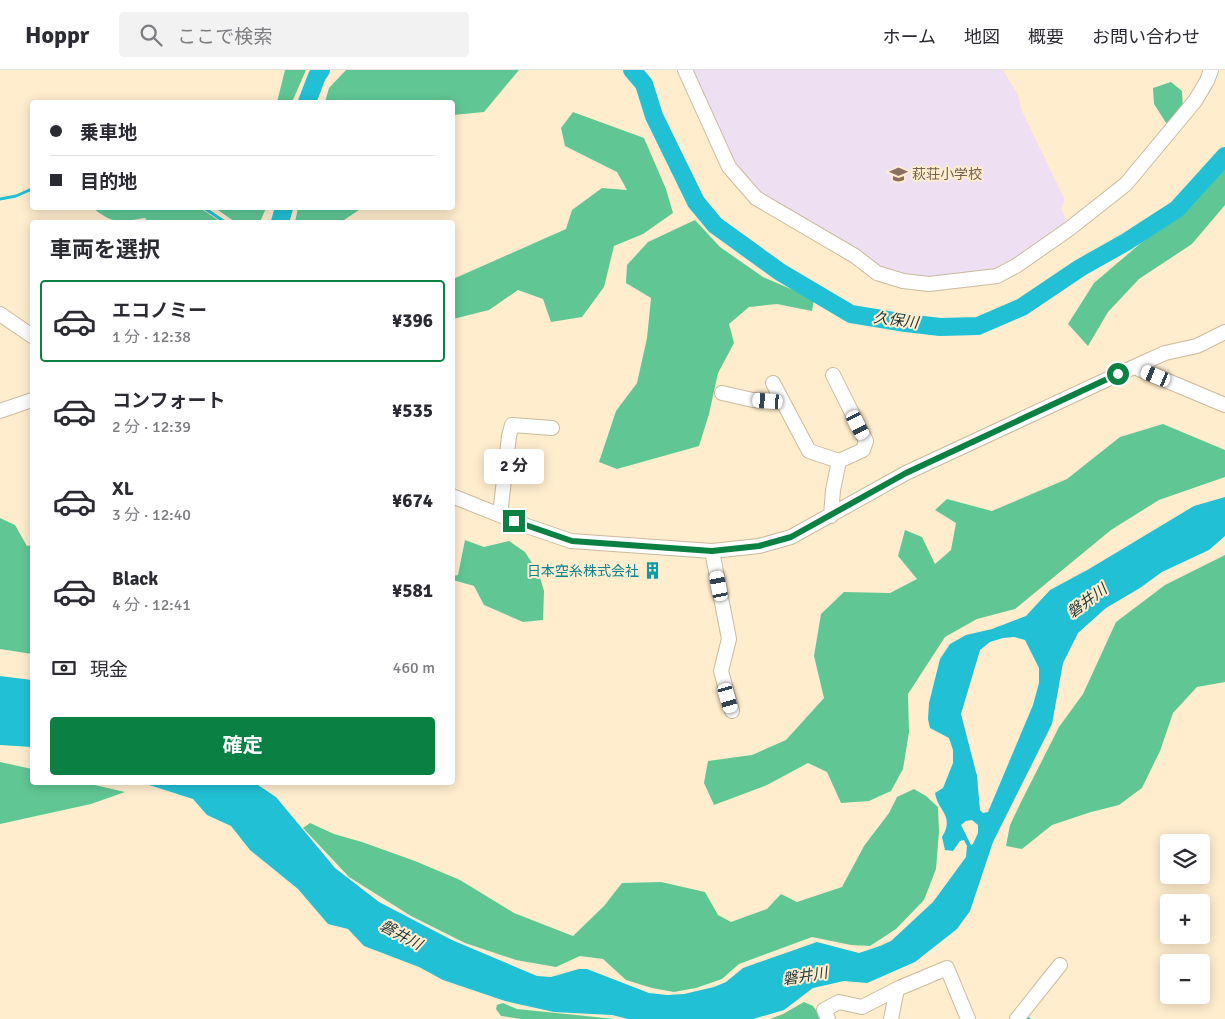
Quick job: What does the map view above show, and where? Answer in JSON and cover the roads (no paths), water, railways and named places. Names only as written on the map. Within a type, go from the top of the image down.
[{"type":"street","points":[[685,70],[729,167],[756,198],[854,256],[877,273],[903,281],[929,284],[997,276],[1016,266],[1069,229],[1126,184],[1195,100],[1207,81],[1211,70]]},
{"type":"street","points":[[0,314],[30,335]]},
{"type":"street","points":[[455,497],[500,516],[572,541],[712,551],[759,546],[791,537],[906,473],[1136,366],[1165,353],[1197,346],[1225,332]]},
{"type":"street","points":[[1136,366],[1139,370],[1225,405]]},
{"type":"street","points":[[773,383],[809,451],[839,461],[863,450],[866,441],[833,376]]},
{"type":"street","points":[[722,393],[753,400],[783,402]]},
{"type":"street","points":[[0,411],[30,401]]},
{"type":"street","points":[[500,516],[509,436],[512,425],[552,428]]},
{"type":"street","points":[[831,516],[833,490],[839,461]]},
{"type":"street","points":[[712,551],[729,639],[721,671],[732,711]]},
{"type":"street","points":[[1017,1019],[1060,966]]},
{"type":"street","points":[[828,1019],[824,1010],[839,1002],[862,1008],[947,968],[968,1019]]},
{"type":"street","points":[[891,1019],[897,990]]},
{"type":"water","name":"磐井川","points":[[1225,497],[1225,536],[1209,550],[1162,572],[1140,588],[1106,608],[1078,633],[1063,663],[1052,724],[993,842],[970,911],[957,929],[915,962],[867,983],[844,981],[813,988],[784,1010],[753,1019],[628,1019],[612,1015],[554,1012],[505,1001],[443,980],[419,967],[364,946],[348,929],[328,924],[298,889],[250,850],[231,826],[207,815],[193,799],[149,785],[258,785],[276,797],[335,868],[379,902],[452,940],[537,976],[551,977],[579,969],[587,969],[649,993],[684,994],[714,987],[726,982],[743,968],[817,942],[859,953],[880,946],[891,941],[933,902],[966,857],[967,846],[964,840],[960,841],[953,851],[945,850],[942,837],[946,830],[946,818],[935,793],[943,788],[953,763],[953,750],[949,738],[930,728],[928,719],[929,703],[940,659],[950,644],[966,635],[992,629],[1026,616],[1050,590],[1089,569],[1194,506]],"holes":[[[1014,637],[1025,640],[1039,668],[1039,683],[1033,705],[988,812],[983,813],[980,810],[977,776],[961,714],[980,650],[990,642],[1003,638]],[[972,820],[978,825],[978,833],[971,845],[961,825],[966,821]]]},
{"type":"water","points":[[0,676],[30,680],[30,747],[0,745]]},
{"type":"waterway","name":"久保川","points":[[308,100],[321,70]]},
{"type":"waterway","name":"久保川","points":[[632,70],[644,84],[654,116],[696,202],[715,225],[780,272],[851,314],[906,323],[940,327],[978,326],[1022,307],[1080,268],[1126,242],[1177,209],[1225,156]]},
{"type":"waterway","points":[[0,199],[16,196],[30,190]]},
{"type":"waterway","points":[[207,210],[222,220]]},
{"type":"waterway","name":"久保川","points":[[281,220],[283,210]]},
{"type":"place","name":"萩荘小学校","points":[[898,174]]},
{"type":"place","name":"日本空糸株式会社","points":[[653,571]]}]
